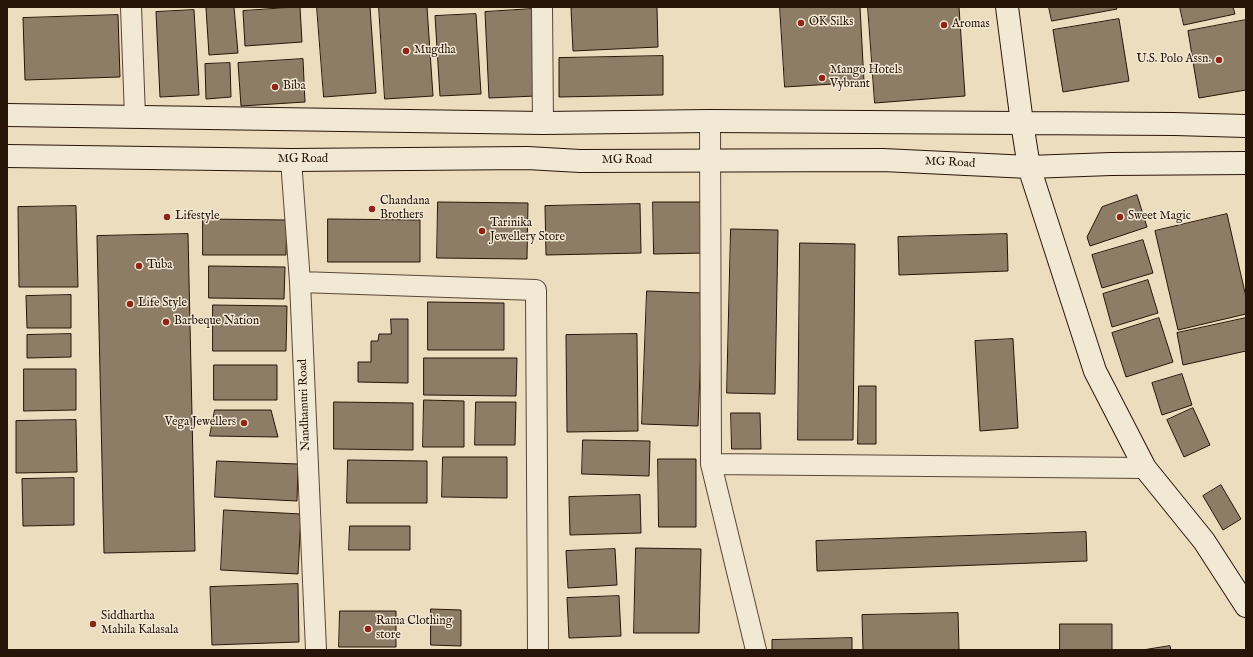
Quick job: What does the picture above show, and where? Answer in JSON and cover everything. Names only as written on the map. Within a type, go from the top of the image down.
[{"type":"main road","points":[[1007,7],[1029,167],[1095,371],[1144,468],[1204,541],[1246,606]]},
{"type":"main road","points":[[7,115],[543,123],[710,121],[1174,124],[1246,126]]},
{"type":"main road","name":"MG Road","points":[[7,156],[291,160],[527,158],[580,161],[883,160],[1029,167],[1111,164],[1246,164]]},
{"type":"street","points":[[131,7],[135,117]]},
{"type":"street","points":[[542,7],[543,123]]},
{"type":"street","points":[[710,121],[711,464],[756,650]]},
{"type":"street","name":"Nandhamuri Road","points":[[291,160],[300,282],[316,650]]},
{"type":"street","points":[[300,282],[536,290],[538,650]]},
{"type":"street","points":[[711,464],[1144,468]]},
{"type":"building","points":[[234,7],[238,53],[209,55],[206,8]]},
{"type":"building","points":[[300,7],[302,42],[245,46],[243,11]]},
{"type":"building","points":[[317,7],[370,7],[376,93],[324,97]]},
{"type":"building","name":"Mugdha","points":[[379,7],[427,7],[433,96],[385,99]]},
{"type":"building","points":[[657,7],[658,47],[573,51],[571,8]]},
{"type":"building","points":[[780,7],[860,7],[864,82],[785,87]]},
{"type":"building","points":[[868,7],[959,7],[965,96],[875,103]]},
{"type":"building","points":[[1049,7],[1116,7],[1117,9],[1052,21]]},
{"type":"building","points":[[1180,7],[1233,7],[1235,14],[1184,25]]},
{"type":"building","points":[[532,9],[536,96],[489,98],[485,12]]},
{"type":"building","points":[[194,10],[199,95],[160,97],[156,12]]},
{"type":"building","points":[[476,14],[481,94],[440,96],[435,16]]},
{"type":"building","points":[[118,15],[120,77],[25,80],[23,18]]},
{"type":"building","points":[[1119,19],[1129,81],[1063,92],[1053,30]]},
{"type":"building","name":"U.S. Polo Assn.","points":[[1246,20],[1246,90],[1199,98],[1188,31]]},
{"type":"building","points":[[663,56],[663,95],[559,97],[559,58]]},
{"type":"building","points":[[303,59],[305,102],[241,106],[238,63]]},
{"type":"building","points":[[230,63],[231,97],[206,99],[205,64]]},
{"type":"building","name":"Sweet Magic","points":[[1137,195],[1147,227],[1090,246],[1087,237],[1102,207]]},
{"type":"building","name":"Tarinika Jewellery Store","points":[[438,202],[528,203],[527,259],[437,258]]},
{"type":"building","points":[[653,202],[704,202],[705,253],[654,254]]},
{"type":"building","points":[[640,204],[641,253],[546,255],[545,206]]},
{"type":"building","points":[[76,206],[78,287],[19,287],[18,207]]},
{"type":"building","points":[[1227,214],[1246,297],[1246,314],[1178,330],[1155,231]]},
{"type":"building","points":[[203,219],[287,220],[286,255],[203,255]]},
{"type":"building","points":[[328,219],[420,220],[420,262],[328,262]]},
{"type":"building","points":[[731,229],[778,230],[775,394],[727,393]]},
{"type":"building","points":[[188,234],[195,551],[104,553],[97,236]]},
{"type":"building","points":[[1007,234],[1008,271],[899,275],[898,237]]},
{"type":"building","points":[[1143,240],[1153,273],[1102,288],[1092,255]]},
{"type":"building","points":[[800,243],[855,244],[853,440],[798,440]]},
{"type":"building","points":[[209,266],[285,267],[284,299],[209,298]]},
{"type":"building","points":[[1148,280],[1158,313],[1112,327],[1103,294]]},
{"type":"building","points":[[647,291],[703,293],[698,426],[642,424]]},
{"type":"building","points":[[71,295],[71,328],[27,328],[26,296]]},
{"type":"building","points":[[428,302],[504,303],[504,350],[428,350]]},
{"type":"building","points":[[213,305],[287,306],[286,351],[213,351]]},
{"type":"building","points":[[1159,318],[1173,362],[1126,377],[1112,333]]},
{"type":"building","points":[[1246,318],[1246,351],[1183,365],[1177,333]]},
{"type":"building","points":[[391,319],[408,319],[408,383],[358,382],[358,362],[371,362],[371,341],[378,341],[379,334],[391,334]]},
{"type":"building","points":[[71,334],[71,357],[27,358],[27,335]]},
{"type":"building","points":[[637,334],[638,431],[567,432],[566,335]]},
{"type":"building","points":[[1013,339],[1018,428],[980,431],[975,341]]},
{"type":"building","points":[[424,358],[517,358],[516,396],[424,395]]},
{"type":"building","points":[[214,365],[277,365],[277,400],[214,400]]},
{"type":"building","points":[[24,369],[76,369],[76,410],[24,411]]},
{"type":"building","points":[[1182,374],[1192,405],[1162,415],[1152,383]]},
{"type":"building","points":[[859,386],[876,386],[876,444],[858,444]]},
{"type":"building","points":[[424,400],[464,401],[464,447],[423,447]]},
{"type":"building","points":[[334,402],[413,403],[413,450],[334,449]]},
{"type":"building","points":[[476,402],[516,402],[515,445],[475,445]]},
{"type":"building","points":[[1193,408],[1210,445],[1184,457],[1167,420]]},
{"type":"building","name":"Vega Jewellers","points":[[215,410],[271,410],[278,437],[210,436]]},
{"type":"building","points":[[731,413],[760,413],[761,449],[732,449]]},
{"type":"building","points":[[76,420],[77,472],[16,473],[16,421]]},
{"type":"building","points":[[583,440],[650,441],[649,476],[582,474]]},
{"type":"building","points":[[443,457],[507,457],[507,498],[442,497]]},
{"type":"building","points":[[658,459],[696,459],[696,527],[659,527]]},
{"type":"building","points":[[348,460],[427,461],[427,503],[347,503]]},
{"type":"building","points":[[217,461],[298,464],[297,501],[215,497]]},
{"type":"building","points":[[74,478],[74,525],[23,526],[22,479]]},
{"type":"building","points":[[1221,485],[1241,519],[1223,530],[1203,496]]},
{"type":"building","points":[[640,495],[641,533],[570,535],[569,497]]},
{"type":"building","points":[[224,510],[301,514],[298,574],[221,570]]},
{"type":"building","points":[[350,526],[410,526],[410,550],[349,550]]},
{"type":"building","points":[[1086,532],[1087,561],[817,571],[816,541]]},
{"type":"building","points":[[636,548],[701,549],[699,633],[634,633]]},
{"type":"building","points":[[615,549],[617,585],[568,588],[566,551]]},
{"type":"building","points":[[298,584],[299,642],[212,645],[210,587]]},
{"type":"building","points":[[619,596],[621,636],[569,638],[567,598]]},
{"type":"building","points":[[431,609],[461,610],[461,646],[431,645]]},
{"type":"building","name":"Rama Clothing store","points":[[340,611],[396,611],[396,647],[339,647]]},
{"type":"building","points":[[958,613],[959,650],[863,650],[862,615]]},
{"type":"building","points":[[1060,624],[1112,624],[1112,650],[1060,650]]},
{"type":"building","points":[[852,638],[852,650],[772,650],[772,640]]},
{"type":"building","points":[[1170,646],[1171,650],[1143,650]]},
{"type":"place","name":"OK Silks","points":[[801,23]]},
{"type":"place","name":"Aromas","points":[[944,25]]},
{"type":"place","name":"Mugdha","points":[[406,51]]},
{"type":"place","name":"U.S. Polo Assn.","points":[[1219,60]]},
{"type":"place","name":"Mango Hotels Vybrant","points":[[822,78]]},
{"type":"place","name":"Biba","points":[[275,87]]},
{"type":"place","name":"Chandana Brothers","points":[[372,209]]},
{"type":"place","name":"Lifestyle","points":[[167,217]]},
{"type":"place","name":"Sweet Magic","points":[[1120,217]]},
{"type":"place","name":"Tarinika Jewellery Store","points":[[482,231]]},
{"type":"place","name":"Tuba","points":[[139,266]]},
{"type":"place","name":"Life Style","points":[[130,304]]},
{"type":"place","name":"Barbeque Nation","points":[[166,322]]},
{"type":"place","name":"Vega Jewellers","points":[[244,423]]},
{"type":"place","name":"Siddhartha Mahila Kalasala","points":[[93,624]]},
{"type":"place","name":"Rama Clothing store","points":[[368,629]]}]
